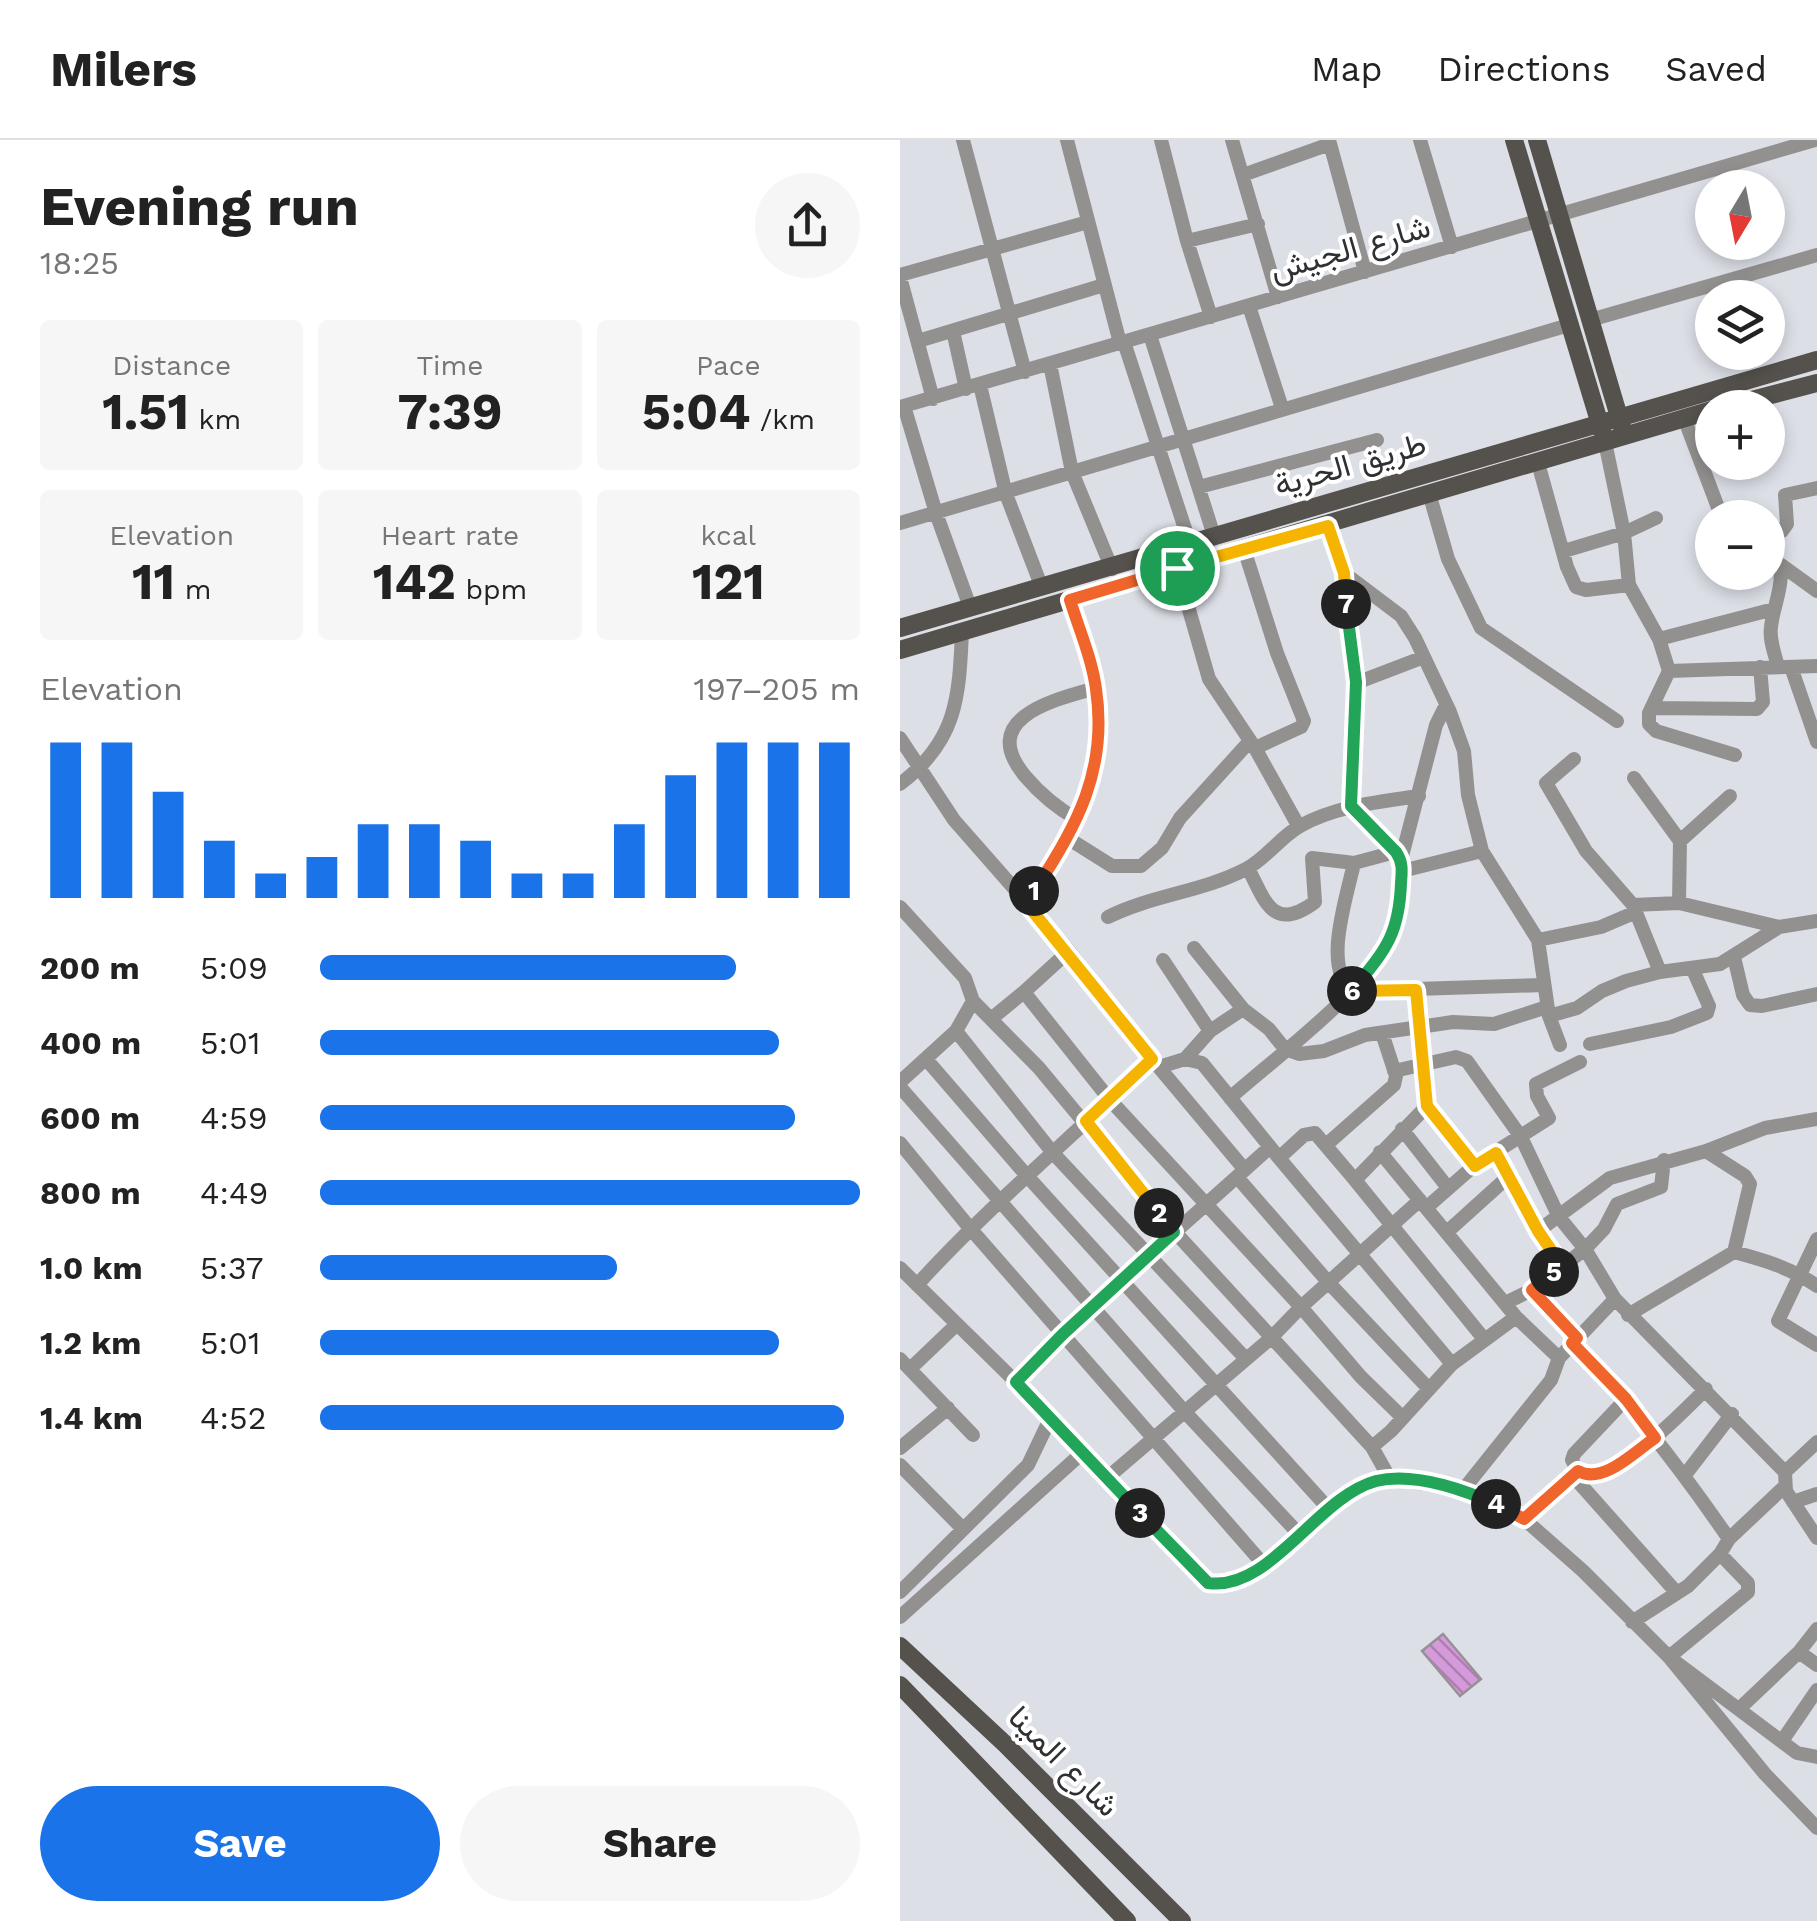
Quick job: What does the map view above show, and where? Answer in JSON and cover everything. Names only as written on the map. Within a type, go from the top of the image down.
[{"type":"main road","points":[[1514,140],[1605,442]]},
{"type":"main road","points":[[1537,140],[1625,436]]},
{"type":"main road","name":"طريق الحرية","points":[[900,628],[1817,360]]},
{"type":"main road","points":[[1785,392],[1817,384]]},
{"type":"main road","name":"طريق الحرية","points":[[900,650],[1695,415]]},
{"type":"main road","name":"شارع المينا","points":[[900,1646],[1005,1744],[1182,1921]]},
{"type":"main road","name":"شارع المينا","points":[[900,1686],[1127,1921]]},
{"type":"main road","points":[[978,1766],[1005,1744]]},
{"type":"street","points":[[963,140],[1025,372]]},
{"type":"street","points":[[1067,140],[1104,286],[1190,544]]},
{"type":"street","points":[[1162,140],[1187,241],[1212,317]]},
{"type":"street","points":[[1232,140],[1278,298]]},
{"type":"street","points":[[1420,140],[1452,248]]},
{"type":"street","name":"شارع الجيش","points":[[902,406],[1815,140]]},
{"type":"street","points":[[1243,175],[1329,142],[1365,272]]},
{"type":"street","points":[[933,398],[900,276],[1088,222]]},
{"type":"street","points":[[1187,241],[1258,224]]},
{"type":"street","points":[[1590,320],[1817,255]]},
{"type":"street","points":[[918,341],[1104,286]]},
{"type":"street","points":[[1249,306],[1282,408]]},
{"type":"street","points":[[900,523],[1569,325]]},
{"type":"street","points":[[953,331],[1006,494],[1042,588]]},
{"type":"street","points":[[1150,335],[1214,536]]},
{"type":"street","points":[[1050,364],[1072,472],[1112,569]]},
{"type":"street","points":[[902,406],[970,608]]},
{"type":"street","points":[[1684,418],[1715,500]]},
{"type":"street","points":[[1199,487],[1377,440]]},
{"type":"street","points":[[1605,442],[1624,533],[1629,585],[1659,640],[1669,671],[1649,724],[1656,730],[1736,756]]},
{"type":"street","points":[[1538,462],[1568,568],[1580,590],[1629,585]]},
{"type":"street","points":[[1785,527],[1785,494],[1817,488]]},
{"type":"street","points":[[1430,493],[1448,559],[1481,628],[1617,721]]},
{"type":"street","points":[[1564,550],[1624,533],[1656,518]]},
{"type":"street","points":[[1328,526],[1344,573],[1356,682],[1351,806],[1399,861]]},
{"type":"street","points":[[1069,839],[1112,866],[1141,866],[1162,848],[1180,818],[1252,745],[1301,726],[1304,720],[1277,653],[1244,549]]},
{"type":"street","points":[[1177,568],[1209,678],[1299,827]]},
{"type":"street","points":[[1785,568],[1817,591]]},
{"type":"street","points":[[1344,573],[1393,608],[1415,638],[1446,705],[1464,751],[1468,796],[1482,851],[1538,940],[1548,1011],[1560,1045]]},
{"type":"street","points":[[1777,590],[1770,630],[1817,742]]},
{"type":"street","points":[[1026,903],[1069,839],[1096,759],[1096,688],[1070,600]]},
{"type":"street","points":[[1659,640],[1774,610]]},
{"type":"street","points":[[900,784],[919,770],[953,719],[958,701],[962,632]]},
{"type":"street","points":[[1356,682],[1424,657]]},
{"type":"street","points":[[1669,671],[1817,666]]},
{"type":"street","points":[[1652,708],[1757,709],[1762,702],[1760,667]]},
{"type":"street","points":[[1078,820],[1054,806],[1015,763],[1010,735],[1022,718],[1053,700],[1096,688]]},
{"type":"street","points":[[1230,1098],[1352,991],[1393,936],[1400,900],[1399,861],[1436,725],[1446,705]]},
{"type":"street","points":[[900,738],[954,820],[1068,952],[1329,1283],[1428,1388]]},
{"type":"street","points":[[1574,760],[1546,784],[1586,851],[1635,909],[1660,972]]},
{"type":"street","points":[[1634,778],[1680,841],[1680,902]]},
{"type":"street","points":[[1108,917],[1137,903],[1194,890],[1248,868],[1299,827],[1351,806],[1419,796]]},
{"type":"street","points":[[1680,841],[1730,796]]},
{"type":"street","points":[[1248,868],[1266,902],[1280,915],[1314,902],[1312,858],[1354,864],[1482,851]]},
{"type":"street","points":[[1354,864],[1336,957],[1340,978],[1352,991],[1544,985]]},
{"type":"street","points":[[1538,940],[1600,926],[1635,909],[1680,902],[1778,928],[1817,922]]},
{"type":"street","points":[[900,907],[965,978],[973,1001],[1086,1121],[1174,1232],[1372,1447],[1390,1479]]},
{"type":"street","points":[[1194,948],[1242,1009],[1263,1024],[1285,1049],[1299,1054],[1316,1053],[1365,1035],[1453,1022],[1494,1024],[1577,1008],[1614,986],[1660,972],[1720,964],[1778,928]]},
{"type":"street","points":[[992,1020],[1068,952]]},
{"type":"street","points":[[1734,957],[1750,1005],[1817,994]]},
{"type":"street","points":[[1163,960],[1210,1031]]},
{"type":"street","points":[[1590,1044],[1670,1027],[1707,1012],[1709,1006],[1694,970]]},
{"type":"street","points":[[1416,990],[1427,1106],[1475,1166]]},
{"type":"street","points":[[1024,992],[1110,1100],[1361,1377],[1403,1418]]},
{"type":"street","points":[[973,1001],[956,1031],[901,1081],[998,1202],[1299,1534]]},
{"type":"street","points":[[1185,1059],[1210,1031],[1242,1009]]},
{"type":"street","points":[[956,1031],[1054,1153],[1246,1360]]},
{"type":"street","points":[[1326,1145],[1396,1081],[1382,1033]]},
{"type":"street","points":[[1394,1071],[1456,1057],[1468,1061],[1521,1137],[1559,1216],[1585,1249],[1615,1299],[1732,1414],[1784,1480],[1793,1502],[1817,1538]]},
{"type":"street","points":[[926,1059],[1328,1508]]},
{"type":"street","points":[[917,1284],[969,1227],[1155,1063],[1196,1060],[1209,1068],[1274,1153],[1452,1364]]},
{"type":"street","points":[[1107,1478],[1271,1338],[1391,1228],[1549,1118],[1537,1096],[1539,1081],[1580,1062]]},
{"type":"street","points":[[1355,1180],[1427,1106]]},
{"type":"street","points":[[1538,1231],[1610,1178],[1706,1151],[1766,1128],[1817,1119]]},
{"type":"street","points":[[1402,1129],[1448,1188]]},
{"type":"street","points":[[1016,1382],[1148,1254],[1241,1173],[1309,1133],[1318,1135],[1484,1339]]},
{"type":"street","points":[[900,1142],[969,1227],[1264,1565]]},
{"type":"street","points":[[1628,1315],[1734,1252],[1750,1184],[1745,1176],[1706,1151]]},
{"type":"street","points":[[1380,1152],[1516,1317],[1558,1358]]},
{"type":"street","points":[[1496,1153],[1538,1231],[1562,1266]]},
{"type":"street","points":[[1505,1303],[1532,1290],[1585,1249],[1604,1229],[1617,1204],[1660,1188],[1664,1182],[1664,1160]]},
{"type":"street","points":[[1447,1232],[1510,1176]]},
{"type":"street","points":[[1610,1178],[1617,1204]]},
{"type":"street","points":[[1817,1240],[1778,1321],[1817,1345]]},
{"type":"street","points":[[1734,1252],[1800,1274],[1817,1286]]},
{"type":"street","points":[[900,1268],[1016,1382],[1208,1583],[1238,1580],[1264,1565],[1328,1508],[1360,1487],[1390,1479],[1463,1490],[1524,1519],[1669,1657],[1798,1753],[1817,1756]]},
{"type":"street","points":[[1532,1290],[1626,1399],[1728,1539]]},
{"type":"street","points":[[1463,1490],[1551,1380],[1558,1358],[1615,1299]]},
{"type":"street","points":[[1372,1447],[1452,1364],[1516,1317]]},
{"type":"street","points":[[956,1325],[905,1364],[973,1435]]},
{"type":"street","points":[[1575,1474],[1604,1473],[1655,1438],[1706,1389]]},
{"type":"street","points":[[1626,1399],[1574,1454],[1575,1474],[1677,1594]]},
{"type":"street","points":[[900,1448],[948,1408]]},
{"type":"street","points":[[1685,1475],[1732,1414]]},
{"type":"street","points":[[900,1592],[1028,1465],[1050,1419]]},
{"type":"street","points":[[1632,1622],[1677,1594],[1720,1554],[1728,1539],[1817,1442]]},
{"type":"street","points":[[900,1617],[1082,1453]]},
{"type":"street","points":[[900,1465],[963,1530]]},
{"type":"street","points":[[1524,1519],[1575,1474]]},
{"type":"street","points":[[1793,1502],[1817,1494]]},
{"type":"street","points":[[1669,1657],[1749,1590],[1748,1582],[1720,1554]]},
{"type":"street","points":[[900,1566],[913,1579]]},
{"type":"street","points":[[1739,1709],[1800,1652],[1817,1629]]},
{"type":"street","points":[[1800,1652],[1817,1664]]},
{"type":"street","points":[[1669,1657],[1764,1774],[1817,1828]]},
{"type":"street","points":[[1782,1741],[1817,1690]]},
{"type":"building","points":[[1443,1634],[1481,1679],[1460,1696],[1422,1651]]},
{"type":"route","points":[[1328,526],[1346,582],[1346,614],[1356,682],[1351,806],[1401,860],[1399,914],[1393,936],[1352,991],[1416,990],[1427,1106],[1475,1166],[1496,1153],[1538,1231],[1562,1266],[1532,1290],[1577,1338],[1572,1343],[1626,1399],[1655,1438],[1604,1473],[1588,1476],[1578,1471],[1524,1519],[1463,1490],[1390,1479],[1373,1482],[1328,1508],[1264,1565],[1225,1584],[1208,1583],[1016,1382],[1174,1232],[1086,1121],[1152,1059],[1026,903],[1069,839],[1096,759],[1096,688],[1070,600],[1177,568],[1328,526]]}]
